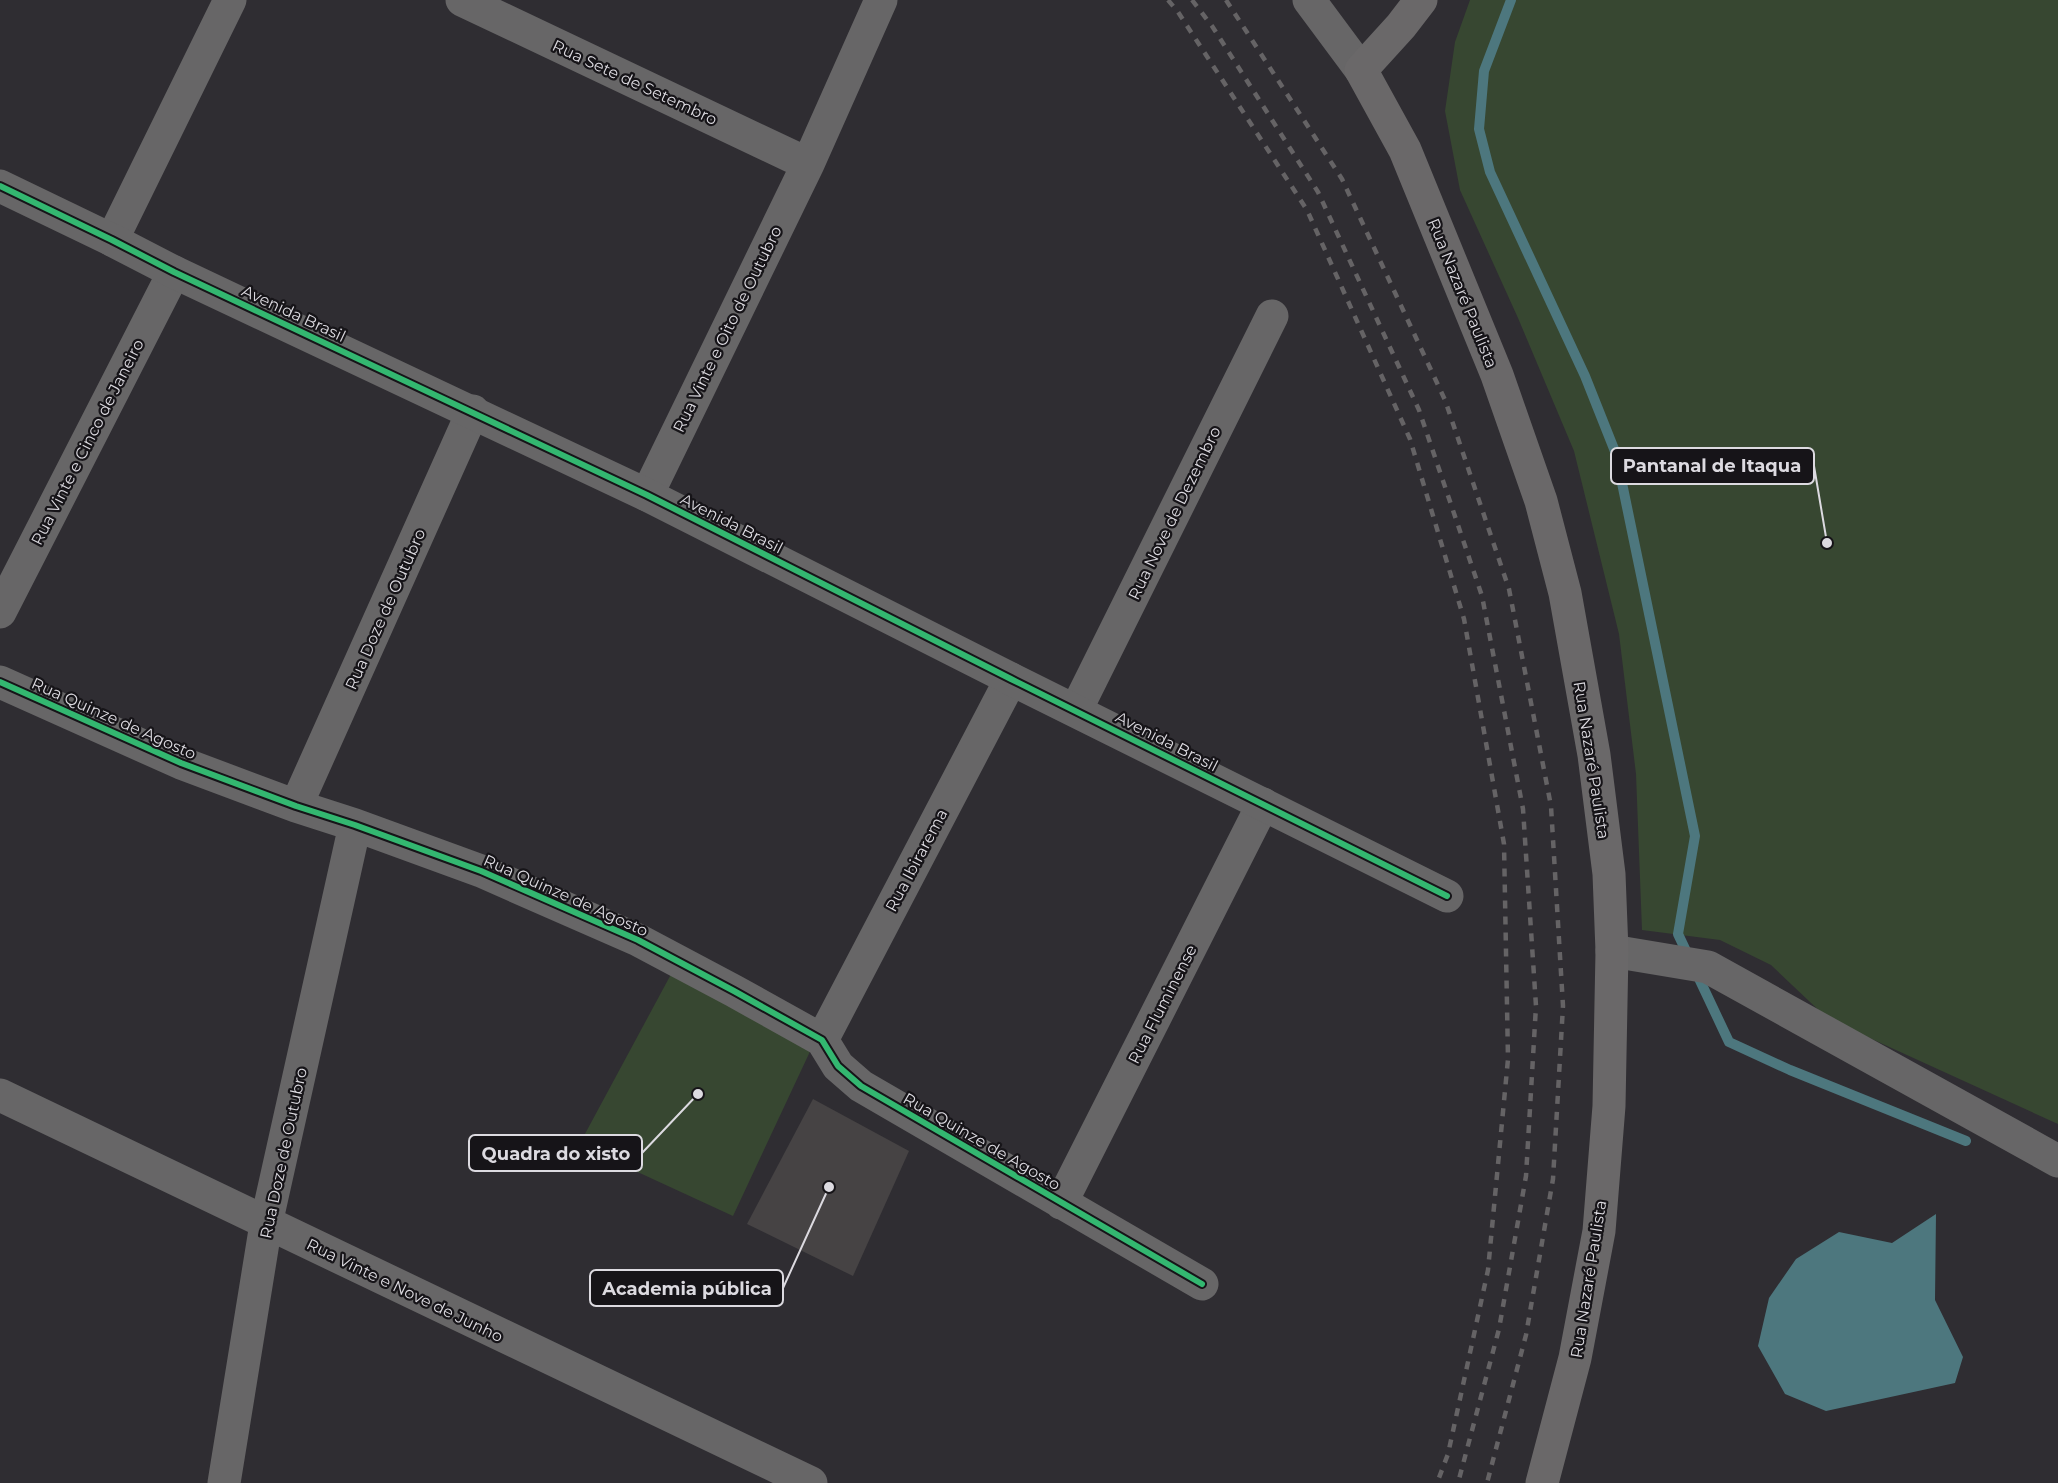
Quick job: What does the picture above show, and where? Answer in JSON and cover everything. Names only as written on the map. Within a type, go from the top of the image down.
[{"type":"main road","points":[[1361,70],[1421,0]]},
{"type":"main road","name":"Rua Nazaré Paulista","points":[[1361,70],[1405,150],[1497,375],[1541,501],[1565,593],[1594,755],[1609,874],[1612,951],[1609,1106],[1599,1232],[1575,1358],[1546,1480]]},
{"type":"street","points":[[112,240],[230,0]]},
{"type":"street","name":"Rua Sete de Setembro","points":[[462,0],[808,164]]},
{"type":"street","name":"Rua Vinte e Oito de Outubro","points":[[647,495],[808,164],[881,0]]},
{"type":"street","points":[[1309,0],[1361,70]]},
{"type":"street","name":"Avenida Brasil","points":[[0,186],[174,272],[647,495],[1447,896]]},
{"type":"street","name":"Rua Vinte e Cinco de Janeiro","points":[[0,612],[174,272]]},
{"type":"street","name":"Rua Nove de Dezembro","points":[[1076,710],[1272,316]]},
{"type":"street","name":"Rua Doze de Outubro","points":[[296,806],[473,411]]},
{"type":"street","name":"Rua Ibirarema","points":[[822,1040],[1011,679]]},
{"type":"street","name":"Rua Quinze de Agosto","points":[[0,682],[181,763],[481,871],[638,940],[822,1040],[838,1066],[861,1086],[1202,1284]]},
{"type":"street","name":"Rua Fluminense","points":[[1061,1203],[1263,804]]},
{"type":"street","name":"Rua Doze de Outubro","points":[[224,1483],[266,1224],[355,825]]},
{"type":"street","points":[[1612,951],[1708,967],[2058,1161]]},
{"type":"street","name":"Rua Vinte e Nove de Junho","points":[[0,1095],[811,1483]]},
{"type":"green space","points":[[1470,0],[2058,0],[2058,1124],[1828,1019],[1771,965],[1720,940],[1642,930],[1636,774],[1619,634],[1574,451],[1518,318],[1460,190],[1445,111],[1455,42]]},
{"type":"green space","points":[[676,965],[814,1043],[733,1216],[579,1145]]},
{"type":"water","points":[[1936,1214],[1935,1300],[1963,1357],[1955,1383],[1826,1411],[1785,1394],[1758,1346],[1769,1298],[1796,1259],[1839,1232],[1892,1243]]},
{"type":"building","points":[[813,1099],[909,1151],[853,1276],[747,1224]]},
{"type":"waterway","points":[[1511,0],[1484,71],[1479,129],[1490,172],[1585,376],[1616,454],[1695,836],[1678,934],[1729,1042],[1790,1070],[1966,1141]]},
{"type":"railway","points":[[1168,0],[1307,210],[1410,439],[1464,619],[1504,844],[1508,1059],[1488,1270],[1448,1454],[1437,1483]]},
{"type":"railway","points":[[1192,0],[1212,26],[1318,192],[1419,410],[1482,596],[1523,809],[1536,1006],[1526,1176],[1499,1329],[1458,1483]]},
{"type":"railway","points":[[1226,0],[1342,179],[1445,400],[1509,589],[1551,806],[1563,1006],[1553,1179],[1526,1335],[1487,1483]]},
{"type":"cycle path","points":[[0,186],[174,272],[647,495],[1447,896]]},
{"type":"cycle path","points":[[0,682],[181,763],[481,871],[638,940],[822,1040],[838,1066],[861,1086],[1202,1284]]},
{"type":"place","name":"Pantanal de Itaqua","points":[[1827,543]]},
{"type":"place","name":"Quadra do xisto","points":[[698,1094]]},
{"type":"place","name":"Academia pública","points":[[829,1187]]}]
